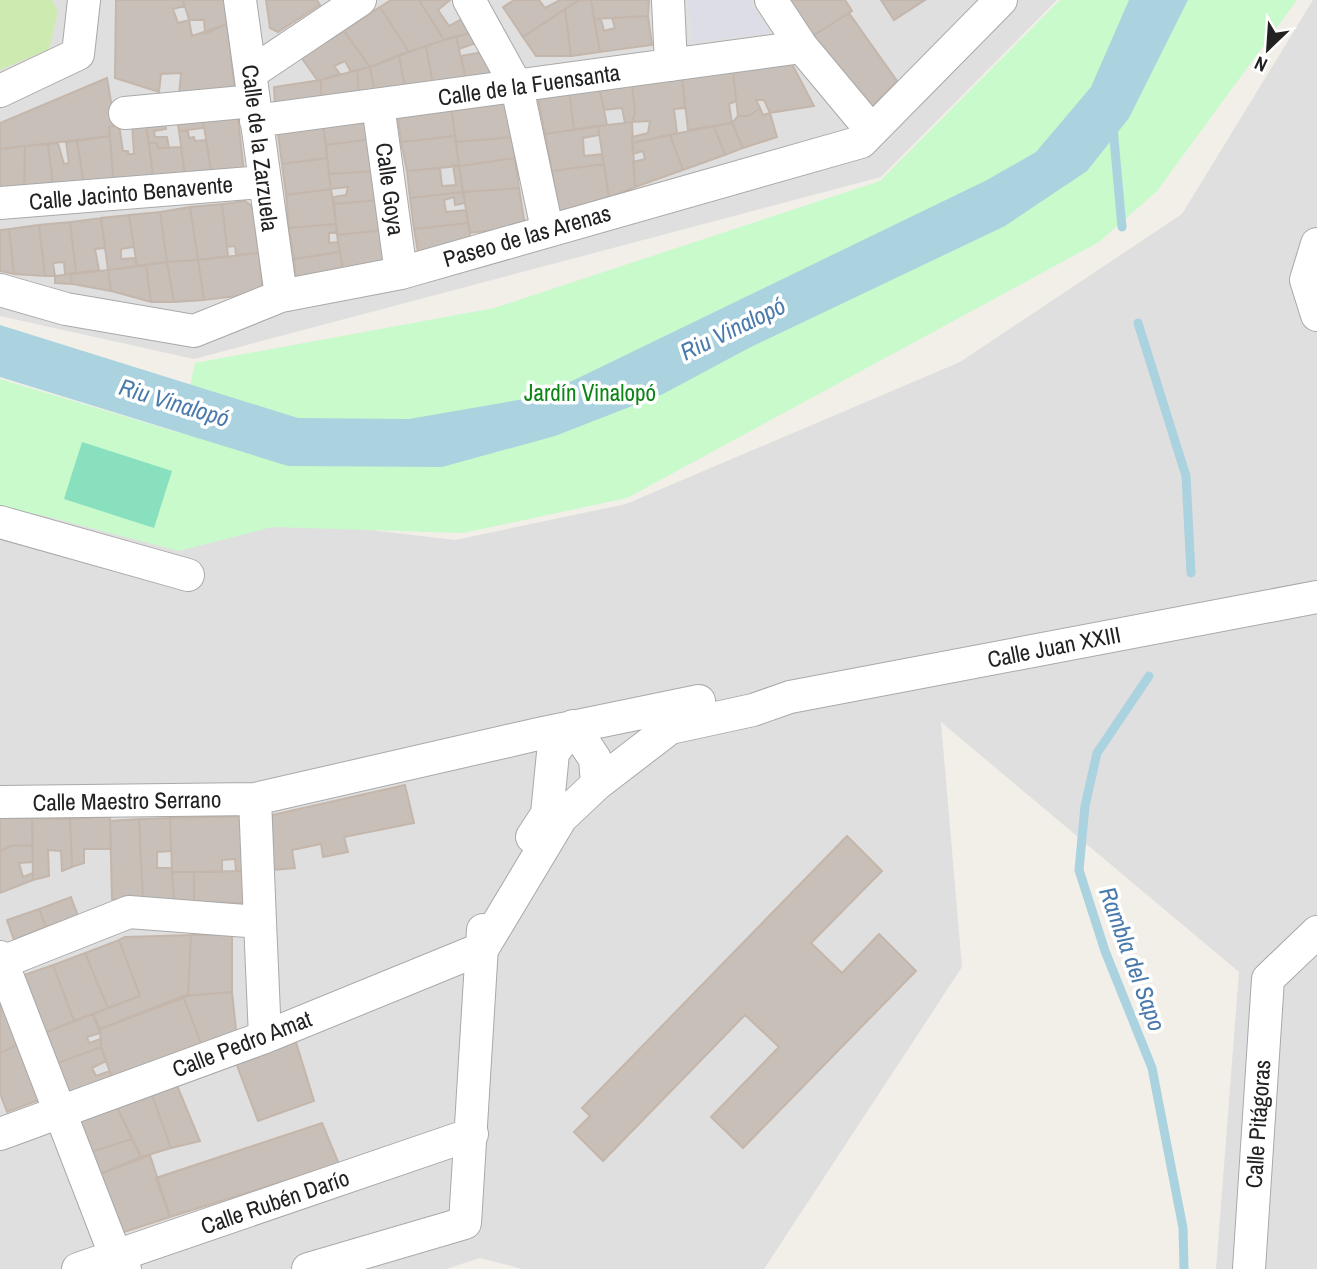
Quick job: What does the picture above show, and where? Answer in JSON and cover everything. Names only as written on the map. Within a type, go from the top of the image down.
[{"type":"street","points":[[0,91],[78,54],[85,0]]},
{"type":"street","name":"Calle de la Zarzuela","points":[[240,0],[263,182],[281,296]]},
{"type":"street","points":[[254,98],[360,0]]},
{"type":"street","points":[[469,0],[517,86],[548,229]]},
{"type":"street","points":[[668,0],[671,65]]},
{"type":"street","points":[[771,0],[803,47],[872,131]]},
{"type":"street","name":"Paseo de las Arenas","points":[[0,290],[66,309],[194,331],[281,296],[401,273],[861,142],[1002,0]]},
{"type":"street","name":"Calle de la Fuensanta","points":[[125,113],[254,98],[378,105],[803,47]]},
{"type":"street","name":"Calle Goya","points":[[378,105],[401,273]]},
{"type":"street","name":"Calle Jacinto Benavente","points":[[0,203],[263,182]]},
{"type":"street","points":[[1317,244],[1306,280],[1317,315]]},
{"type":"street","points":[[0,522],[188,575]]},
{"type":"street","name":"Calle Juan XXIII","points":[[790,697],[1317,597]]},
{"type":"street","name":"Calle Maestro Serrano","points":[[0,802],[255,799],[573,726],[743,693],[790,697]]},
{"type":"street","points":[[483,948],[561,818],[597,784],[670,728],[753,710],[790,697]]},
{"type":"street","points":[[308,1269],[465,1223],[483,948],[482,911],[548,814],[553,753],[573,726],[595,759],[597,784]]},
{"type":"street","points":[[255,799],[265,1037]]},
{"type":"street","points":[[114,1265],[62,1112],[1,960],[129,912],[260,922]]},
{"type":"street","name":"Calle Pitágoras","points":[[1248,1269],[1268,979],[1311,945]]},
{"type":"street","name":"Calle Pedro Amat","points":[[0,1134],[265,1037],[483,948]]},
{"type":"street","name":"Calle Rubén Darío","points":[[78,1269],[114,1265],[472,1134]]},
{"type":"shaded area","points":[[0,0],[1057,0],[881,177],[194,359],[0,316]]},
{"type":"shaded area","points":[[688,0],[748,0],[771,33],[694,42]]},
{"type":"shaded area","points":[[1313,0],[1317,0],[1317,1269],[1216,1269],[1239,972],[941,722],[962,967],[764,1269],[522,1269],[480,1258],[446,1269],[0,1269],[0,409],[278,519],[455,540],[626,504],[960,362],[1182,214]]},
{"type":"green space","points":[[0,0],[52,0],[58,12],[49,49],[0,70]]},
{"type":"green space","name":"Jardín Vinalopó","points":[[1060,0],[1297,0],[1157,191],[1099,242],[627,498],[463,533],[272,527],[179,551],[37,514],[0,521],[0,379],[180,433],[195,363],[494,308],[880,181]]},
{"type":"green space","points":[[82,442],[172,471],[154,528],[64,499]]},
{"type":"water","name":"Riu Vinalopó","points":[[1129,0],[1188,0],[1129,118],[1087,171],[1005,226],[749,348],[663,394],[555,436],[442,467],[288,466],[0,377],[0,325],[298,418],[409,419],[541,396],[987,180],[1036,152],[1091,87]]},
{"type":"building","points":[[116,0],[183,0],[184,6],[173,9],[178,23],[189,20],[192,36],[227,24],[235,91],[179,95],[181,73],[161,74],[159,92],[115,78]]},
{"type":"building","points":[[183,0],[224,0],[227,24],[205,34],[204,20],[189,20]]},
{"type":"building","points":[[266,0],[317,0],[320,5],[278,32],[270,28]]},
{"type":"building","points":[[391,0],[419,0],[444,40],[409,52],[380,7]]},
{"type":"building","points":[[419,0],[450,0],[438,10],[449,26],[465,17],[475,32],[444,40]]},
{"type":"building","points":[[514,0],[539,0],[545,8],[560,0],[579,0],[523,37],[503,7]]},
{"type":"building","points":[[579,0],[591,0],[600,52],[571,56],[565,9]]},
{"type":"building","points":[[591,0],[649,0],[648,16],[594,19]]},
{"type":"building","points":[[789,0],[845,0],[852,11],[811,37]]},
{"type":"building","points":[[881,0],[925,0],[894,20]]},
{"type":"building","points":[[380,7],[409,52],[370,67],[344,31]]},
{"type":"building","points":[[565,9],[571,56],[536,56],[523,37]]},
{"type":"building","points":[[849,13],[897,81],[870,109],[811,37]]},
{"type":"building","points":[[648,16],[652,45],[600,52],[594,19],[601,19],[604,31],[615,28],[612,18]]},
{"type":"building","points":[[344,31],[370,67],[351,72],[345,61],[334,66],[340,74],[318,81],[301,57]]},
{"type":"building","points":[[475,32],[482,41],[459,49],[456,36]]},
{"type":"building","points":[[456,36],[466,81],[433,85],[426,46]]},
{"type":"building","points":[[426,46],[433,85],[405,89],[399,55]]},
{"type":"building","points":[[488,51],[494,77],[466,81],[461,56]]},
{"type":"building","points":[[399,55],[405,89],[375,94],[370,67]]},
{"type":"building","points":[[792,64],[814,106],[770,113],[764,100],[756,100],[760,108],[749,116],[738,116],[733,72]]},
{"type":"building","points":[[370,67],[375,94],[359,95],[357,70]]},
{"type":"building","points":[[357,70],[359,95],[321,100],[321,80]]},
{"type":"building","points":[[733,72],[736,101],[729,104],[732,123],[688,130],[682,77]]},
{"type":"building","points":[[682,77],[685,108],[674,109],[677,133],[632,143],[632,137],[648,133],[650,121],[632,122],[635,113],[632,83]]},
{"type":"building","points":[[107,78],[115,126],[109,127],[110,136],[0,149],[0,123]]},
{"type":"building","points":[[321,80],[321,100],[275,104],[274,87]]},
{"type":"building","points":[[632,83],[635,113],[632,122],[625,123],[622,108],[604,110],[599,86]]},
{"type":"building","points":[[599,86],[607,125],[574,130],[569,90]]},
{"type":"building","points":[[569,90],[574,130],[545,134],[537,94]]},
{"type":"building","points":[[506,100],[512,137],[456,142],[451,106]]},
{"type":"building","points":[[451,106],[455,136],[401,142],[397,112]]},
{"type":"building","points":[[201,108],[204,128],[179,131],[177,120]]},
{"type":"building","points":[[760,108],[763,115],[770,113],[777,137],[743,148],[732,123],[738,116],[749,116]]},
{"type":"building","points":[[163,115],[166,129],[154,131],[155,137],[167,137],[169,148],[158,148],[157,143],[149,143],[145,119]]},
{"type":"building","points":[[368,116],[372,139],[326,145],[323,123]]},
{"type":"building","points":[[238,118],[244,172],[212,176],[203,121]]},
{"type":"building","points":[[632,122],[635,187],[609,198],[598,126]]},
{"type":"building","points":[[146,123],[154,184],[114,186],[109,127],[119,125],[123,151],[134,154],[132,124]]},
{"type":"building","points":[[323,123],[327,158],[282,164],[277,127]]},
{"type":"building","points":[[732,123],[743,148],[725,155],[714,126]]},
{"type":"building","points":[[598,126],[599,135],[583,138],[584,156],[602,154],[604,164],[552,171],[545,134]]},
{"type":"building","points":[[714,126],[725,155],[683,170],[670,135]]},
{"type":"building","points":[[179,131],[188,131],[189,138],[194,137],[195,141],[206,140],[212,176],[186,182]]},
{"type":"building","points":[[670,135],[683,170],[635,187],[633,162],[645,159],[643,151],[633,154],[632,143]]},
{"type":"building","points":[[110,136],[114,186],[85,190],[77,141]]},
{"type":"building","points":[[455,136],[459,166],[407,171],[401,142]]},
{"type":"building","points":[[512,137],[515,158],[459,166],[456,142]]},
{"type":"building","points":[[372,139],[376,171],[329,174],[326,145]]},
{"type":"building","points":[[77,141],[85,190],[54,194],[48,144],[58,143],[64,164],[69,163],[66,142]]},
{"type":"building","points":[[149,143],[157,143],[158,148],[181,147],[186,182],[154,184]]},
{"type":"building","points":[[48,144],[54,194],[24,197],[25,146]]},
{"type":"building","points":[[25,146],[24,197],[0,199],[0,149]]},
{"type":"building","points":[[327,158],[331,189],[286,195],[282,164]]},
{"type":"building","points":[[515,158],[519,188],[463,192],[459,166]]},
{"type":"building","points":[[604,164],[609,198],[559,212],[552,171]]},
{"type":"building","points":[[453,165],[459,166],[463,192],[410,198],[407,171],[440,168],[442,186],[456,185]]},
{"type":"building","points":[[376,171],[379,200],[334,204],[333,197],[346,195],[348,187],[331,189],[329,174]]},
{"type":"building","points":[[519,188],[525,226],[470,233],[463,192]]},
{"type":"building","points":[[331,189],[336,224],[289,228],[286,195]]},
{"type":"building","points":[[463,192],[465,203],[455,205],[454,197],[444,200],[446,212],[466,210],[468,223],[414,229],[410,198]]},
{"type":"building","points":[[379,200],[384,230],[337,235],[334,204]]},
{"type":"building","points":[[245,201],[252,206],[259,253],[236,255],[235,246],[227,247],[222,204]]},
{"type":"building","points":[[222,204],[228,256],[198,260],[190,207]]},
{"type":"building","points":[[190,207],[198,260],[167,262],[160,212]]},
{"type":"building","points":[[160,212],[167,262],[137,266],[129,215]]},
{"type":"building","points":[[129,215],[134,247],[121,249],[121,259],[135,258],[137,266],[108,270],[101,218]]},
{"type":"building","points":[[101,218],[105,248],[95,249],[99,270],[76,273],[70,222]]},
{"type":"building","points":[[70,222],[76,273],[65,274],[64,262],[53,263],[55,276],[45,276],[39,225]]},
{"type":"building","points":[[468,223],[471,241],[419,258],[414,229]]},
{"type":"building","points":[[336,224],[337,232],[329,233],[329,243],[338,242],[340,252],[294,259],[289,228]]},
{"type":"building","points":[[39,225],[45,276],[14,274],[9,229]]},
{"type":"building","points":[[9,229],[14,274],[0,271],[0,230]]},
{"type":"building","points":[[384,230],[385,268],[344,277],[337,235]]},
{"type":"building","points":[[340,252],[344,277],[296,286],[294,259]]},
{"type":"building","points":[[259,253],[263,293],[204,300],[198,260]]},
{"type":"building","points":[[198,260],[204,300],[174,302],[167,262]]},
{"type":"building","points":[[167,262],[174,302],[151,302],[146,265]]},
{"type":"building","points":[[146,265],[151,302],[111,291],[108,270]]},
{"type":"building","points":[[108,270],[111,291],[72,284],[71,274]]},
{"type":"building","points":[[71,274],[72,284],[55,283],[55,276]]},
{"type":"building","points":[[405,785],[414,823],[344,837],[348,852],[323,857],[321,844],[292,850],[295,868],[273,870],[272,815]]},
{"type":"building","points":[[110,816],[111,849],[84,849],[84,863],[72,867],[70,819]]},
{"type":"building","points":[[243,816],[243,871],[236,871],[235,859],[222,860],[222,872],[172,872],[170,818]]},
{"type":"building","points":[[0,818],[32,818],[33,846],[13,845],[0,851]]},
{"type":"building","points":[[32,818],[70,819],[72,867],[62,871],[61,851],[48,850],[49,876],[33,880]]},
{"type":"building","points":[[170,818],[171,851],[157,852],[157,868],[172,868],[174,902],[143,901],[139,819]]},
{"type":"building","points":[[139,819],[143,901],[112,899],[110,821]]},
{"type":"building","points":[[847,836],[882,871],[811,943],[842,973],[879,934],[916,971],[743,1148],[711,1117],[779,1047],[745,1015],[603,1161],[574,1132],[590,1116],[582,1108]]},
{"type":"building","points":[[13,845],[33,846],[33,862],[19,863],[23,877],[33,873],[33,880],[0,893],[0,851]]},
{"type":"building","points":[[243,871],[244,903],[194,902],[194,872]]},
{"type":"building","points":[[172,872],[194,872],[194,902],[174,902]]},
{"type":"building","points":[[71,897],[78,916],[46,927],[39,909]]},
{"type":"building","points":[[39,909],[46,927],[14,940],[7,920]]},
{"type":"building","points":[[191,935],[188,996],[100,1029],[93,1014],[140,996],[119,940],[125,937]]},
{"type":"building","points":[[191,935],[232,935],[232,992],[188,996]]},
{"type":"building","points":[[119,940],[140,996],[108,1008],[85,953]]},
{"type":"building","points":[[85,953],[108,1008],[74,1021],[53,965]]},
{"type":"building","points":[[53,965],[74,1021],[44,1033],[24,975]]},
{"type":"building","points":[[232,992],[237,1039],[204,1051],[183,996]]},
{"type":"building","points":[[0,995],[19,1044],[0,1053]]},
{"type":"building","points":[[183,996],[204,1051],[113,1081],[101,1047],[100,1029]]},
{"type":"building","points":[[93,1014],[100,1033],[87,1037],[89,1043],[101,1039],[101,1047],[55,1064],[44,1033]]},
{"type":"building","points":[[295,1039],[314,1101],[258,1121],[235,1060]]},
{"type":"building","points":[[19,1044],[42,1099],[7,1112],[0,1093],[0,1053]]},
{"type":"building","points":[[101,1047],[106,1061],[92,1068],[96,1076],[110,1071],[113,1081],[69,1097],[55,1064]]},
{"type":"building","points":[[176,1083],[200,1141],[171,1148],[150,1090]]},
{"type":"building","points":[[150,1090],[171,1148],[141,1157],[115,1103]]},
{"type":"building","points":[[115,1103],[132,1139],[91,1152],[78,1118]]},
{"type":"building","points":[[322,1123],[339,1164],[170,1217],[156,1178]]},
{"type":"building","points":[[132,1139],[141,1157],[100,1174],[91,1152]]},
{"type":"building","points":[[150,1155],[170,1217],[121,1233],[100,1174]]},
{"type":"waterway","points":[[1113,128],[1122,227]]},
{"type":"waterway","points":[[1138,323],[1186,476],[1191,573]]},
{"type":"waterway","name":"Rambla del Sapo","points":[[1149,676],[1097,753],[1085,806],[1079,870],[1105,951],[1152,1068],[1183,1228],[1184,1269]]}]
